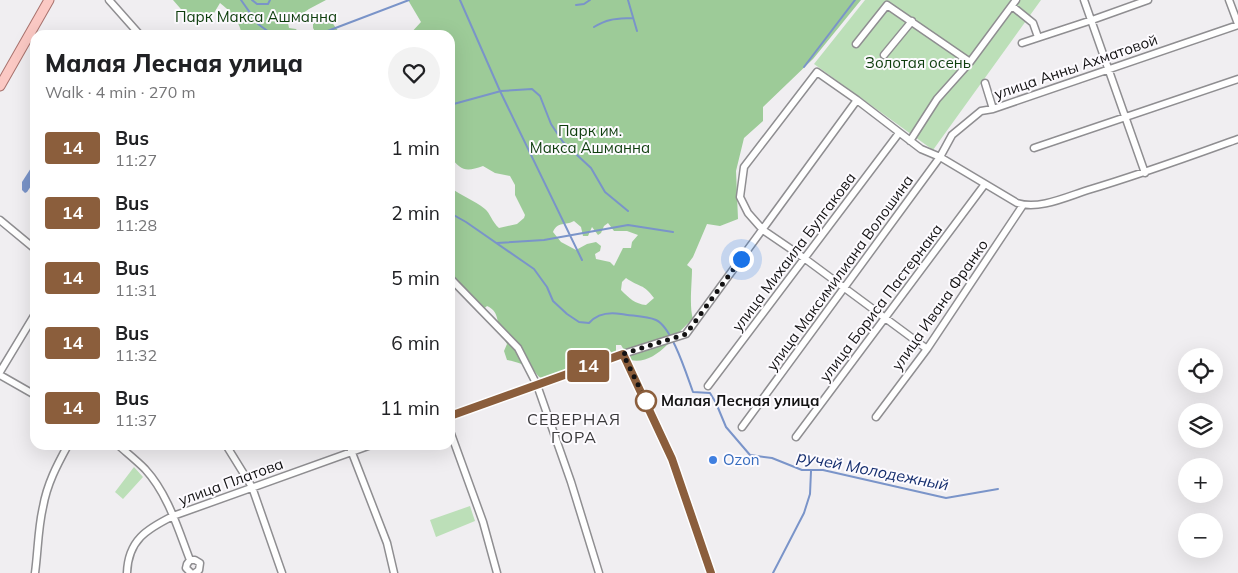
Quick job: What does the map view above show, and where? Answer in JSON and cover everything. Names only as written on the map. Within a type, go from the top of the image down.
[{"type":"main road","points":[[32,30],[49,0]]},
{"type":"main road","points":[[0,86],[30,33]]},
{"type":"street","points":[[109,0],[136,30]]},
{"type":"street","points":[[910,141],[937,99],[970,62],[1016,0]]},
{"type":"street","points":[[1084,0],[1110,69],[1145,173]]},
{"type":"street","points":[[1022,42],[1148,0]]},
{"type":"street","points":[[1229,0],[1238,25]]},
{"type":"street","points":[[856,44],[887,5],[970,62]]},
{"type":"street","points":[[1012,6],[1033,24],[1038,37]]},
{"type":"street","points":[[884,55],[912,21]]},
{"type":"street","name":"улица Анны Ахматовой","points":[[940,157],[952,135],[981,110],[993,109],[1238,25]]},
{"type":"street","points":[[927,349],[764,230],[748,213],[740,197],[744,167],[817,72],[857,100],[921,150],[940,157],[1023,205],[1045,203],[1145,173],[1238,139]]},
{"type":"street","points":[[1034,148],[1238,79]]},
{"type":"street","points":[[986,83],[993,109]]},
{"type":"street","points":[[455,414],[623,354],[686,334],[764,230],[857,100]]},
{"type":"street","name":"улица Михаила Булгакова","points":[[708,386],[899,133]]},
{"type":"street","name":"улица Максимилиана Волошина","points":[[742,427],[940,157]]},
{"type":"street","name":"улица Бориса Пастернака","points":[[796,437],[985,184]]},
{"type":"street","name":"улица Ивана Франко","points":[[876,417],[927,349],[1023,205]]},
{"type":"street","points":[[0,220],[30,245]]},
{"type":"street","points":[[455,283],[518,348],[537,384],[571,482],[599,573]]},
{"type":"street","points":[[30,322],[0,373],[30,392]]},
{"type":"street","points":[[623,354],[672,459],[711,573]]},
{"type":"street","points":[[455,444],[483,522],[497,573]]},
{"type":"street","points":[[35,573],[42,508],[48,486],[65,450]]},
{"type":"street","points":[[124,450],[145,469],[159,489],[173,516],[190,560]]},
{"type":"street","points":[[229,450],[252,487],[282,573]]},
{"type":"street","name":"улица Платова","points":[[127,573],[132,549],[143,533],[173,516],[345,450]]},
{"type":"street","points":[[351,450],[387,543],[394,573]]},
{"type":"street","points":[[190,560],[200,563],[200,568],[193,573],[186,568],[190,560]]},
{"type":"green space","name":"Парк Макса Ашманна","points":[[173,0],[326,0],[288,23],[289,28],[297,30],[241,30],[236,19],[220,3],[214,13],[187,16]]},
{"type":"green space","name":"Парк им. Макса Ашманна","points":[[408,0],[861,0],[813,59],[763,107],[763,121],[744,138],[736,171],[738,219],[720,226],[707,224],[693,257],[687,265],[692,269],[691,302],[693,319],[657,354],[649,358],[640,361],[630,360],[621,345],[616,345],[616,353],[543,379],[528,367],[507,360],[504,351],[507,344],[500,332],[494,311],[487,306],[480,312],[455,287],[455,190],[485,209],[499,228],[517,224],[525,215],[515,195],[515,185],[510,176],[495,173],[483,166],[464,169],[455,162],[455,30],[414,30],[421,22]],"holes":[[[574,221],[581,227],[583,236],[588,236],[592,227],[598,235],[608,223],[614,231],[627,231],[638,235],[632,242],[631,248],[623,248],[614,266],[610,262],[596,259],[595,254],[600,251],[601,246],[596,242],[576,250],[561,242],[553,232],[557,226]],[[626,278],[644,288],[654,298],[646,305],[632,300],[621,290],[622,282]]]},
{"type":"green space","name":"Золотая осень","points":[[865,0],[1041,0],[933,150],[814,64]]},
{"type":"green space","name":"Парк Макса Ашманна","points":[[320,19],[331,21],[337,30],[314,30],[313,24]]},
{"type":"green space","points":[[134,467],[143,477],[123,499],[115,492]]},
{"type":"green space","points":[[470,506],[475,521],[436,537],[430,520]]},
{"type":"water","points":[[30,170],[30,188],[25,193],[22,190],[22,182]]},
{"type":"waterway","name":"ручей Молодежный","points":[[241,0],[258,24],[266,30]]},
{"type":"waterway","points":[[252,0],[257,4],[268,4],[270,0]]},
{"type":"waterway","points":[[330,30],[409,0]]},
{"type":"waterway","points":[[460,0],[500,91],[582,260]]},
{"type":"waterway","points":[[576,5],[584,4],[590,0]]},
{"type":"waterway","points":[[628,0],[637,31]]},
{"type":"waterway","points":[[804,67],[855,0]]},
{"type":"waterway","points":[[594,27],[608,20],[633,18]]},
{"type":"waterway","points":[[455,104],[501,91],[532,89],[540,96],[551,124],[563,142],[591,168],[605,192],[628,211]]},
{"type":"waterway","name":"ручей Молодежный","points":[[455,216],[534,269],[547,287],[553,301],[579,322],[589,323],[604,314],[617,313],[648,318],[662,324],[673,342],[693,392],[710,393],[726,427],[750,455],[772,458],[802,470],[823,470],[946,498],[998,489]]},
{"type":"waterway","points":[[497,243],[544,240],[628,225],[673,232]]},
{"type":"waterway","points":[[773,573],[804,513],[810,494],[811,471]]},
{"type":"bus line","name":"14","points":[[455,414],[623,354],[672,459],[711,573]]},
{"type":"place","name":"Малая Лесная улица","points":[[646,401]]},
{"type":"place","name":"Ozon","points":[[713,460]]},
{"type":"district","name":"СЕВЕРНАЯ ГОРА","points":[[574,428]]},
{"type":"route","points":[[646,401],[623,354],[686,334],[741,259]]}]
